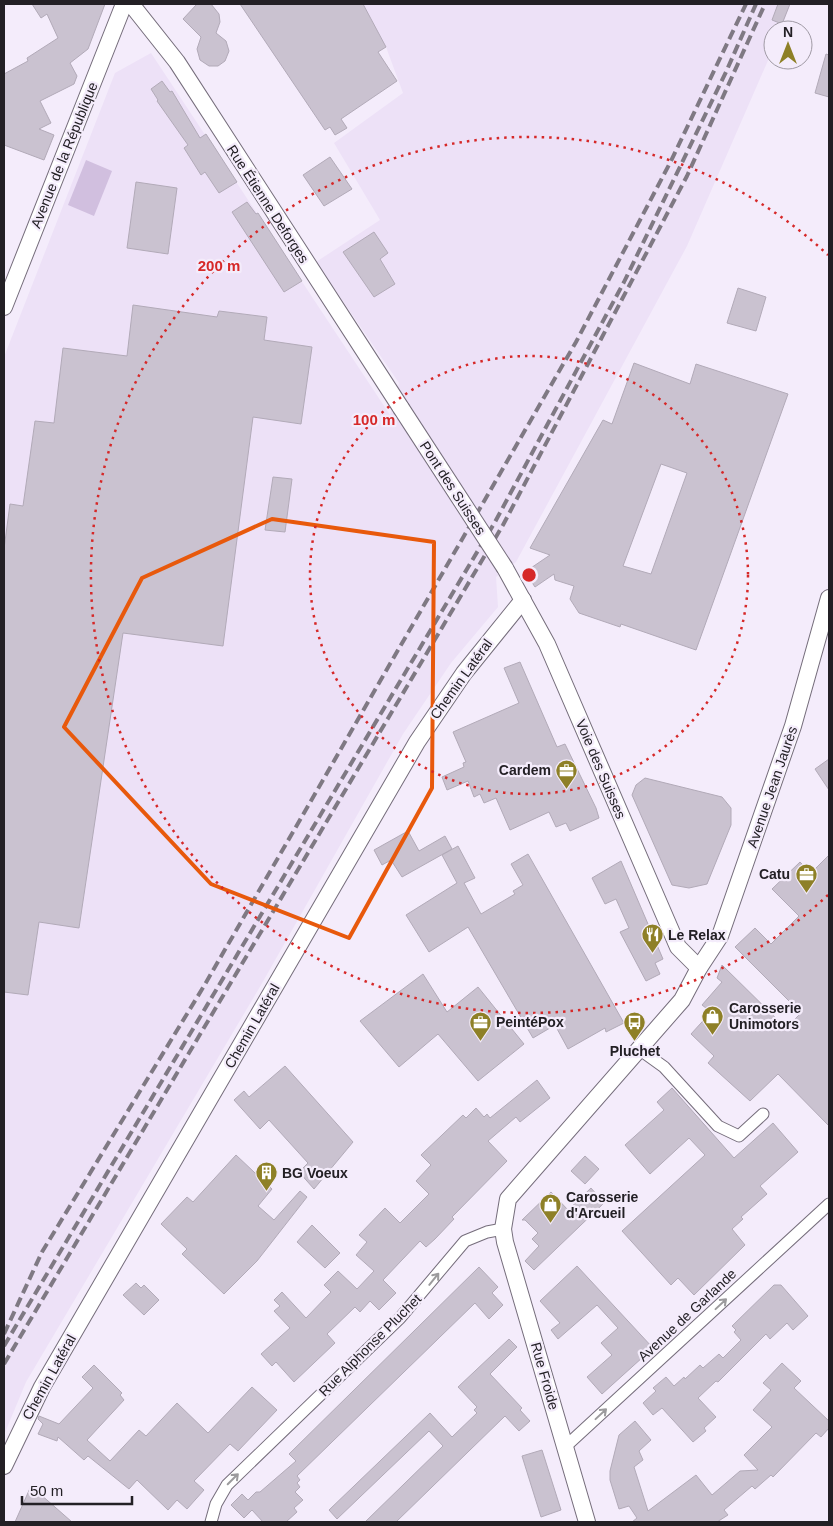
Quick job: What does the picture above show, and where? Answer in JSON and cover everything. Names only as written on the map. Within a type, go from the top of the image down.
[{"type":"street","name":"Avenue de la République","points":[[4,307],[124,4]]},
{"type":"street","name":"Rue Étienne Deforges","points":[[131,4],[177,62],[401,408]]},
{"type":"street","name":"Pont des Suisses","points":[[401,408],[505,568]]},
{"type":"street","name":"Voie des Suisses","points":[[505,568],[547,644],[678,947],[699,968]]},
{"type":"street","name":"Avenue Jean Jaurès","points":[[699,968],[720,936],[794,726],[829,598]]},
{"type":"street","name":"Chemin Latéral","points":[[4,1466],[42,1387],[417,742],[464,673],[523,600]]},
{"type":"street","points":[[502,1229],[508,1199],[682,1000],[699,968]]},
{"type":"street","points":[[639,1049],[664,1067],[718,1126],[739,1136],[763,1114]]},
{"type":"street","name":"Avenue de Garlande","points":[[565,1447],[829,1204]]},
{"type":"street","name":"Rue Froide","points":[[502,1229],[588,1522]]},
{"type":"street","name":"Rue Alphonse Pluchet","points":[[211,1522],[216,1504],[227,1485],[400,1318],[465,1241],[502,1229]]},
{"type":"highlighted area","points":[[272,519],[434,542],[432,788],[349,938],[211,884],[64,727],[142,578]]},
{"type":"shaded area","points":[[363,4],[790,4],[784,20],[763,20],[764,70],[687,246],[516,562],[496,577],[498,607],[451,663],[403,734],[261,985],[26,1382],[4,1435],[4,357],[115,73],[151,53],[390,415],[399,383],[316,262],[380,220],[334,143],[403,93],[386,47]]},
{"type":"shaded area","points":[[86,160],[112,171],[94,216],[68,205]]},
{"type":"building","points":[[32,4],[105,4],[88,49],[70,63],[77,76],[74,84],[40,101],[51,123],[39,129],[54,135],[44,160],[4,145],[4,74],[28,61],[27,58],[58,38],[47,14],[41,18]]},
{"type":"building","points":[[197,4],[211,4],[219,14],[220,22],[216,33],[226,41],[229,51],[225,61],[218,66],[209,66],[200,60],[197,49],[201,37],[183,19]]},
{"type":"building","points":[[240,4],[363,4],[386,47],[378,52],[397,81],[341,119],[347,128],[335,135],[330,127],[325,130]]},
{"type":"building","points":[[778,4],[790,4],[784,20],[772,20]]},
{"type":"building","points":[[826,54],[829,55],[829,97],[815,93]]},
{"type":"building","points":[[162,81],[170,92],[172,91],[200,138],[206,134],[237,182],[219,193],[205,172],[201,175],[184,148],[188,145],[157,101],[151,89]]},
{"type":"building","points":[[330,157],[352,189],[324,206],[303,175]]},
{"type":"building","points":[[136,182],[177,188],[168,254],[127,248]]},
{"type":"building","points":[[247,202],[256,214],[258,213],[302,281],[284,292],[232,212]]},
{"type":"building","points":[[374,232],[388,253],[380,259],[395,284],[374,297],[343,252]]},
{"type":"building","points":[[738,288],[766,297],[756,331],[727,323]]},
{"type":"building","points":[[133,305],[217,317],[219,311],[267,317],[264,340],[312,347],[301,424],[253,417],[223,646],[123,633],[79,928],[39,922],[28,995],[4,992],[4,549],[10,504],[23,506],[35,421],[54,423],[63,348],[127,356]]},
{"type":"building","points":[[634,363],[690,384],[696,364],[788,394],[696,650],[621,624],[620,627],[579,613],[570,599],[574,586],[555,580],[554,574],[535,587],[525,572],[550,555],[530,548],[603,420],[612,424]],"holes":[[[661,464],[687,473],[651,574],[623,566]]]},
{"type":"building","points":[[273,477],[292,479],[285,532],[265,530]]},
{"type":"building","points":[[520,662],[557,747],[565,744],[599,818],[570,831],[566,823],[556,827],[549,812],[510,830],[496,798],[484,803],[480,794],[474,797],[468,781],[447,790],[442,777],[464,767],[463,763],[466,762],[453,732],[519,703],[504,668]]},
{"type":"building","points":[[829,759],[829,790],[815,769]]},
{"type":"building","points":[[645,778],[722,797],[731,808],[731,825],[707,884],[689,888],[672,885],[632,795],[636,785]]},
{"type":"building","points":[[408,831],[419,851],[445,836],[452,849],[402,877],[391,860],[382,865],[374,850]]},
{"type":"building","points":[[458,846],[475,878],[464,883],[481,914],[515,894],[513,891],[523,885],[511,864],[528,854],[624,1023],[606,1032],[605,1028],[568,1049],[555,1025],[533,1038],[468,927],[429,952],[406,915],[457,883],[442,855]]},
{"type":"building","points":[[829,855],[829,1126],[778,1074],[750,1101],[708,1063],[714,1056],[691,1034],[711,1012],[702,1005],[722,982],[717,978],[722,965],[786,1028],[801,1013],[735,947],[755,928],[771,944],[799,916],[772,889],[800,862],[811,873]]},
{"type":"building","points":[[621,861],[663,959],[655,963],[660,974],[646,981],[620,932],[629,928],[616,899],[605,904],[592,878]]},
{"type":"building","points":[[423,974],[447,1012],[478,987],[524,1044],[478,1081],[438,1034],[399,1067],[360,1021]]},
{"type":"building","points":[[285,1066],[353,1142],[314,1189],[299,1172],[308,1163],[269,1120],[260,1129],[234,1100],[244,1091],[249,1097]]},
{"type":"building","points":[[537,1080],[550,1098],[520,1122],[516,1117],[488,1141],[507,1161],[452,1217],[454,1219],[435,1239],[426,1247],[420,1241],[383,1280],[396,1293],[379,1310],[370,1301],[360,1312],[355,1307],[327,1334],[335,1343],[294,1382],[276,1362],[272,1366],[261,1354],[290,1328],[274,1311],[280,1306],[274,1300],[282,1292],[306,1318],[331,1292],[324,1285],[338,1271],[357,1289],[374,1271],[356,1255],[367,1242],[359,1235],[385,1208],[400,1223],[429,1194],[416,1181],[431,1165],[421,1155],[463,1115],[466,1118],[476,1108],[484,1117],[487,1114],[490,1118]]},
{"type":"building","points":[[672,1088],[734,1158],[773,1123],[798,1152],[760,1186],[767,1194],[741,1217],[743,1219],[732,1229],[745,1245],[694,1295],[678,1278],[671,1285],[622,1231],[705,1155],[689,1138],[650,1174],[625,1145],[664,1110],[657,1102]]},
{"type":"building","points":[[236,1155],[272,1189],[258,1206],[274,1220],[300,1191],[307,1197],[257,1261],[224,1294],[182,1254],[187,1249],[161,1224],[187,1197],[193,1202]]},
{"type":"building","points":[[585,1156],[599,1169],[585,1184],[571,1171]]},
{"type":"building","points":[[591,1188],[604,1203],[534,1270],[525,1261],[539,1246],[532,1239],[538,1233],[525,1220],[522,1220],[551,1192],[568,1210]]},
{"type":"building","points":[[312,1225],[340,1253],[325,1268],[297,1242]]},
{"type":"building","points":[[577,1266],[653,1348],[602,1394],[587,1377],[612,1355],[601,1343],[618,1328],[597,1305],[558,1339],[551,1330],[560,1323],[540,1301]]},
{"type":"building","points":[[479,1267],[498,1287],[492,1293],[503,1305],[489,1319],[475,1303],[297,1476],[300,1480],[297,1483],[300,1487],[295,1492],[303,1500],[294,1508],[297,1512],[286,1522],[263,1522],[252,1510],[244,1518],[231,1505],[242,1494],[248,1500],[256,1492],[260,1492],[296,1461],[289,1454]]},
{"type":"building","points":[[136,1283],[141,1288],[144,1285],[159,1300],[144,1315],[123,1295]]},
{"type":"building","points":[[774,1285],[781,1285],[808,1316],[793,1330],[787,1323],[770,1339],[766,1334],[718,1382],[716,1381],[698,1398],[716,1417],[704,1428],[706,1431],[693,1442],[662,1408],[653,1415],[643,1403],[656,1391],[653,1388],[666,1377],[674,1386],[700,1365],[703,1368],[719,1354],[723,1358],[741,1340],[734,1332],[736,1330],[732,1326]]},
{"type":"building","points":[[509,1339],[517,1347],[490,1374],[522,1408],[520,1410],[530,1421],[519,1431],[505,1416],[396,1522],[365,1522],[443,1446],[429,1431],[337,1519],[329,1510],[430,1413],[452,1437],[477,1413],[474,1410],[477,1407],[458,1387]]},
{"type":"building","points":[[782,1363],[801,1381],[794,1388],[829,1421],[829,1428],[821,1437],[816,1433],[773,1477],[771,1475],[755,1489],[752,1486],[724,1510],[728,1515],[717,1522],[632,1522],[637,1518],[629,1506],[619,1509],[610,1480],[610,1471],[619,1435],[635,1421],[651,1440],[639,1451],[643,1460],[634,1467],[648,1511],[696,1475],[712,1495],[740,1471],[758,1470],[744,1455],[772,1427],[753,1410],[771,1390],[763,1383]]},
{"type":"building","points":[[94,1365],[122,1393],[120,1395],[124,1400],[87,1440],[110,1461],[139,1430],[146,1436],[177,1403],[208,1433],[252,1387],[277,1410],[238,1451],[230,1444],[194,1481],[204,1490],[187,1509],[177,1500],[168,1510],[137,1480],[129,1489],[88,1456],[84,1460],[58,1437],[57,1441],[38,1434],[43,1424],[38,1419],[39,1416],[59,1424],[93,1388],[82,1377]]},
{"type":"building","points":[[542,1450],[561,1510],[541,1517],[522,1456]]},
{"type":"building","points":[[31,1486],[72,1522],[15,1522]]},
{"type":"railway","points":[[4,1334],[42,1252],[204,986],[576,342],[671,161],[746,4]]},
{"type":"railway","points":[[4,1346],[495,522],[624,282],[726,72],[756,4]]},
{"type":"railway","points":[[4,1364],[503,525],[687,176],[765,4]]},
{"type":"place","name":"Cardem","points":[[567,789]]},
{"type":"place","name":"Catu","points":[[806,893]]},
{"type":"place","name":"Le Relax","points":[[652,954]]},
{"type":"place","name":"Carosserie Unimotors","points":[[713,1035]]},
{"type":"place","name":"PeintéPox","points":[[480,1041]]},
{"type":"place","name":"Pluchet","points":[[635,1042]]},
{"type":"place","name":"BG Voeux","points":[[266,1192]]},
{"type":"place","name":"Carosserie d'Arcueil","points":[[550,1224]]}]
